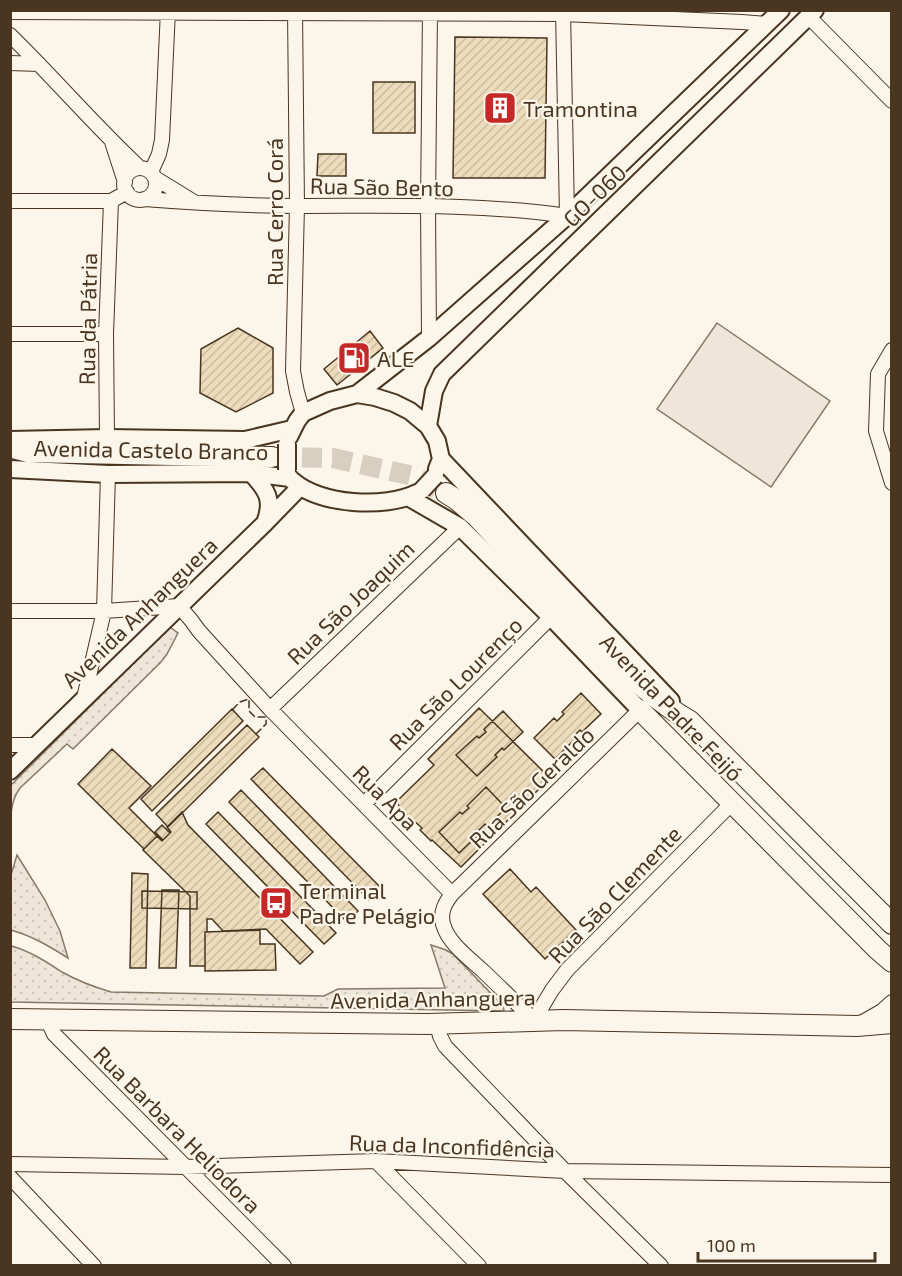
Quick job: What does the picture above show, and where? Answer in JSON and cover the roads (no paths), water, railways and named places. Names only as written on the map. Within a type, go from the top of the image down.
[{"type":"highway","name":"Avenida Castelo Branco","points":[[16,453],[287,473]]},
{"type":"highway","points":[[446,494],[476,516],[602,650],[656,699],[690,721]]},
{"type":"highway","points":[[602,650],[660,723],[671,742]]},
{"type":"highway","name":"Avenida Padre Feijó","points":[[640,710],[891,962]]},
{"type":"highway","name":"Avenida Padre Feijó","points":[[690,721],[891,924]]},
{"type":"highway","name":"Avenida Anhanguera","points":[[10,1019],[437,1024],[534,1020],[857,1026],[891,1023]]},
{"type":"main road","name":"GO-060","points":[[303,413],[330,401],[357,394],[429,338],[567,216],[781,10]]},
{"type":"main road","name":"GO-060","points":[[428,426],[434,391],[442,375],[812,14]]},
{"type":"main road","points":[[303,413],[290,437],[287,473],[331,500],[384,502],[416,494],[435,476],[441,459],[437,441],[428,426],[410,411],[394,403],[357,394]]},
{"type":"main road","name":"Avenida Castelo Branco","points":[[10,440],[107,438],[245,440],[290,437]]},
{"type":"main road","name":"Avenida Padre Feijó","points":[[441,459],[690,721]]},
{"type":"main road","name":"Avenida Castelo Branco","points":[[10,470],[108,474],[287,473]]},
{"type":"main road","points":[[251,473],[262,484],[269,502],[269,513],[265,523]]},
{"type":"main road","name":"Avenida Anhanguera","points":[[10,771],[265,523],[287,473]]},
{"type":"main road","name":"Avenida Padre Feijó","points":[[416,494],[460,526],[640,710]]},
{"type":"street","points":[[10,12],[563,12],[767,24]]},
{"type":"street","points":[[148,172],[159,154],[162,140],[168,12]]},
{"type":"street","name":"Rua Cerro Corá","points":[[295,12],[297,206],[293,371],[303,413]]},
{"type":"street","points":[[429,338],[430,12]]},
{"type":"street","points":[[563,12],[567,216]]},
{"type":"street","points":[[812,14],[891,101]]},
{"type":"street","points":[[10,36],[111,140],[148,172],[195,203]]},
{"type":"street","points":[[10,63],[39,64]]},
{"type":"street","points":[[111,140],[126,187],[132,197],[138,200],[152,195],[156,187],[148,172]]},
{"type":"street","points":[[10,201],[111,201],[126,187],[127,175],[133,170],[148,172]]},
{"type":"street","name":"Rua São Bento","points":[[144,199],[297,206],[428,205],[542,212],[567,216]]},
{"type":"street","name":"Rua da Pátria","points":[[107,438],[106,334],[111,201]]},
{"type":"street","points":[[10,334],[106,334]]},
{"type":"street","points":[[891,350],[878,374],[876,431],[891,483]]},
{"type":"street","points":[[84,698],[104,610],[108,474]]},
{"type":"street","name":"Rua São Joaquim","points":[[270,709],[460,526]]},
{"type":"street","points":[[10,611],[179,606]]},
{"type":"street","name":"Rua Apa","points":[[179,606],[270,709],[452,894]]},
{"type":"street","name":"Rua São Lourenço","points":[[364,804],[551,617]]},
{"type":"street","name":"Rua São Geraldo","points":[[452,894],[640,710]]},
{"type":"street","points":[[10,745],[36,745]]},
{"type":"street","name":"Rua São Clemente","points":[[534,1020],[567,970],[732,803]]},
{"type":"street","points":[[452,894],[446,902],[442,915],[444,928],[456,944],[534,1020]]},
{"type":"street","points":[[857,1026],[882,1011],[891,1002]]},
{"type":"street","name":"Rua Barbara Heliodora","points":[[47,1019],[54,1035],[284,1266]]},
{"type":"street","points":[[437,1024],[445,1046],[660,1266]]},
{"type":"street","points":[[376,1161],[479,1266]]},
{"type":"street","name":"Rua da Inconfidência","points":[[10,1164],[185,1167],[376,1161],[565,1171],[891,1175]]},
{"type":"street","points":[[10,1177],[94,1266]]},
{"type":"tunnel","points":[[272,457],[333,458],[413,476],[443,492]]},
{"type":"place","name":"Tramontina","points":[[500,108]]},
{"type":"place","name":"ALE","points":[[354,358]]},
{"type":"place","name":"Terminal Padre Pelágio","points":[[276,903]]}]
